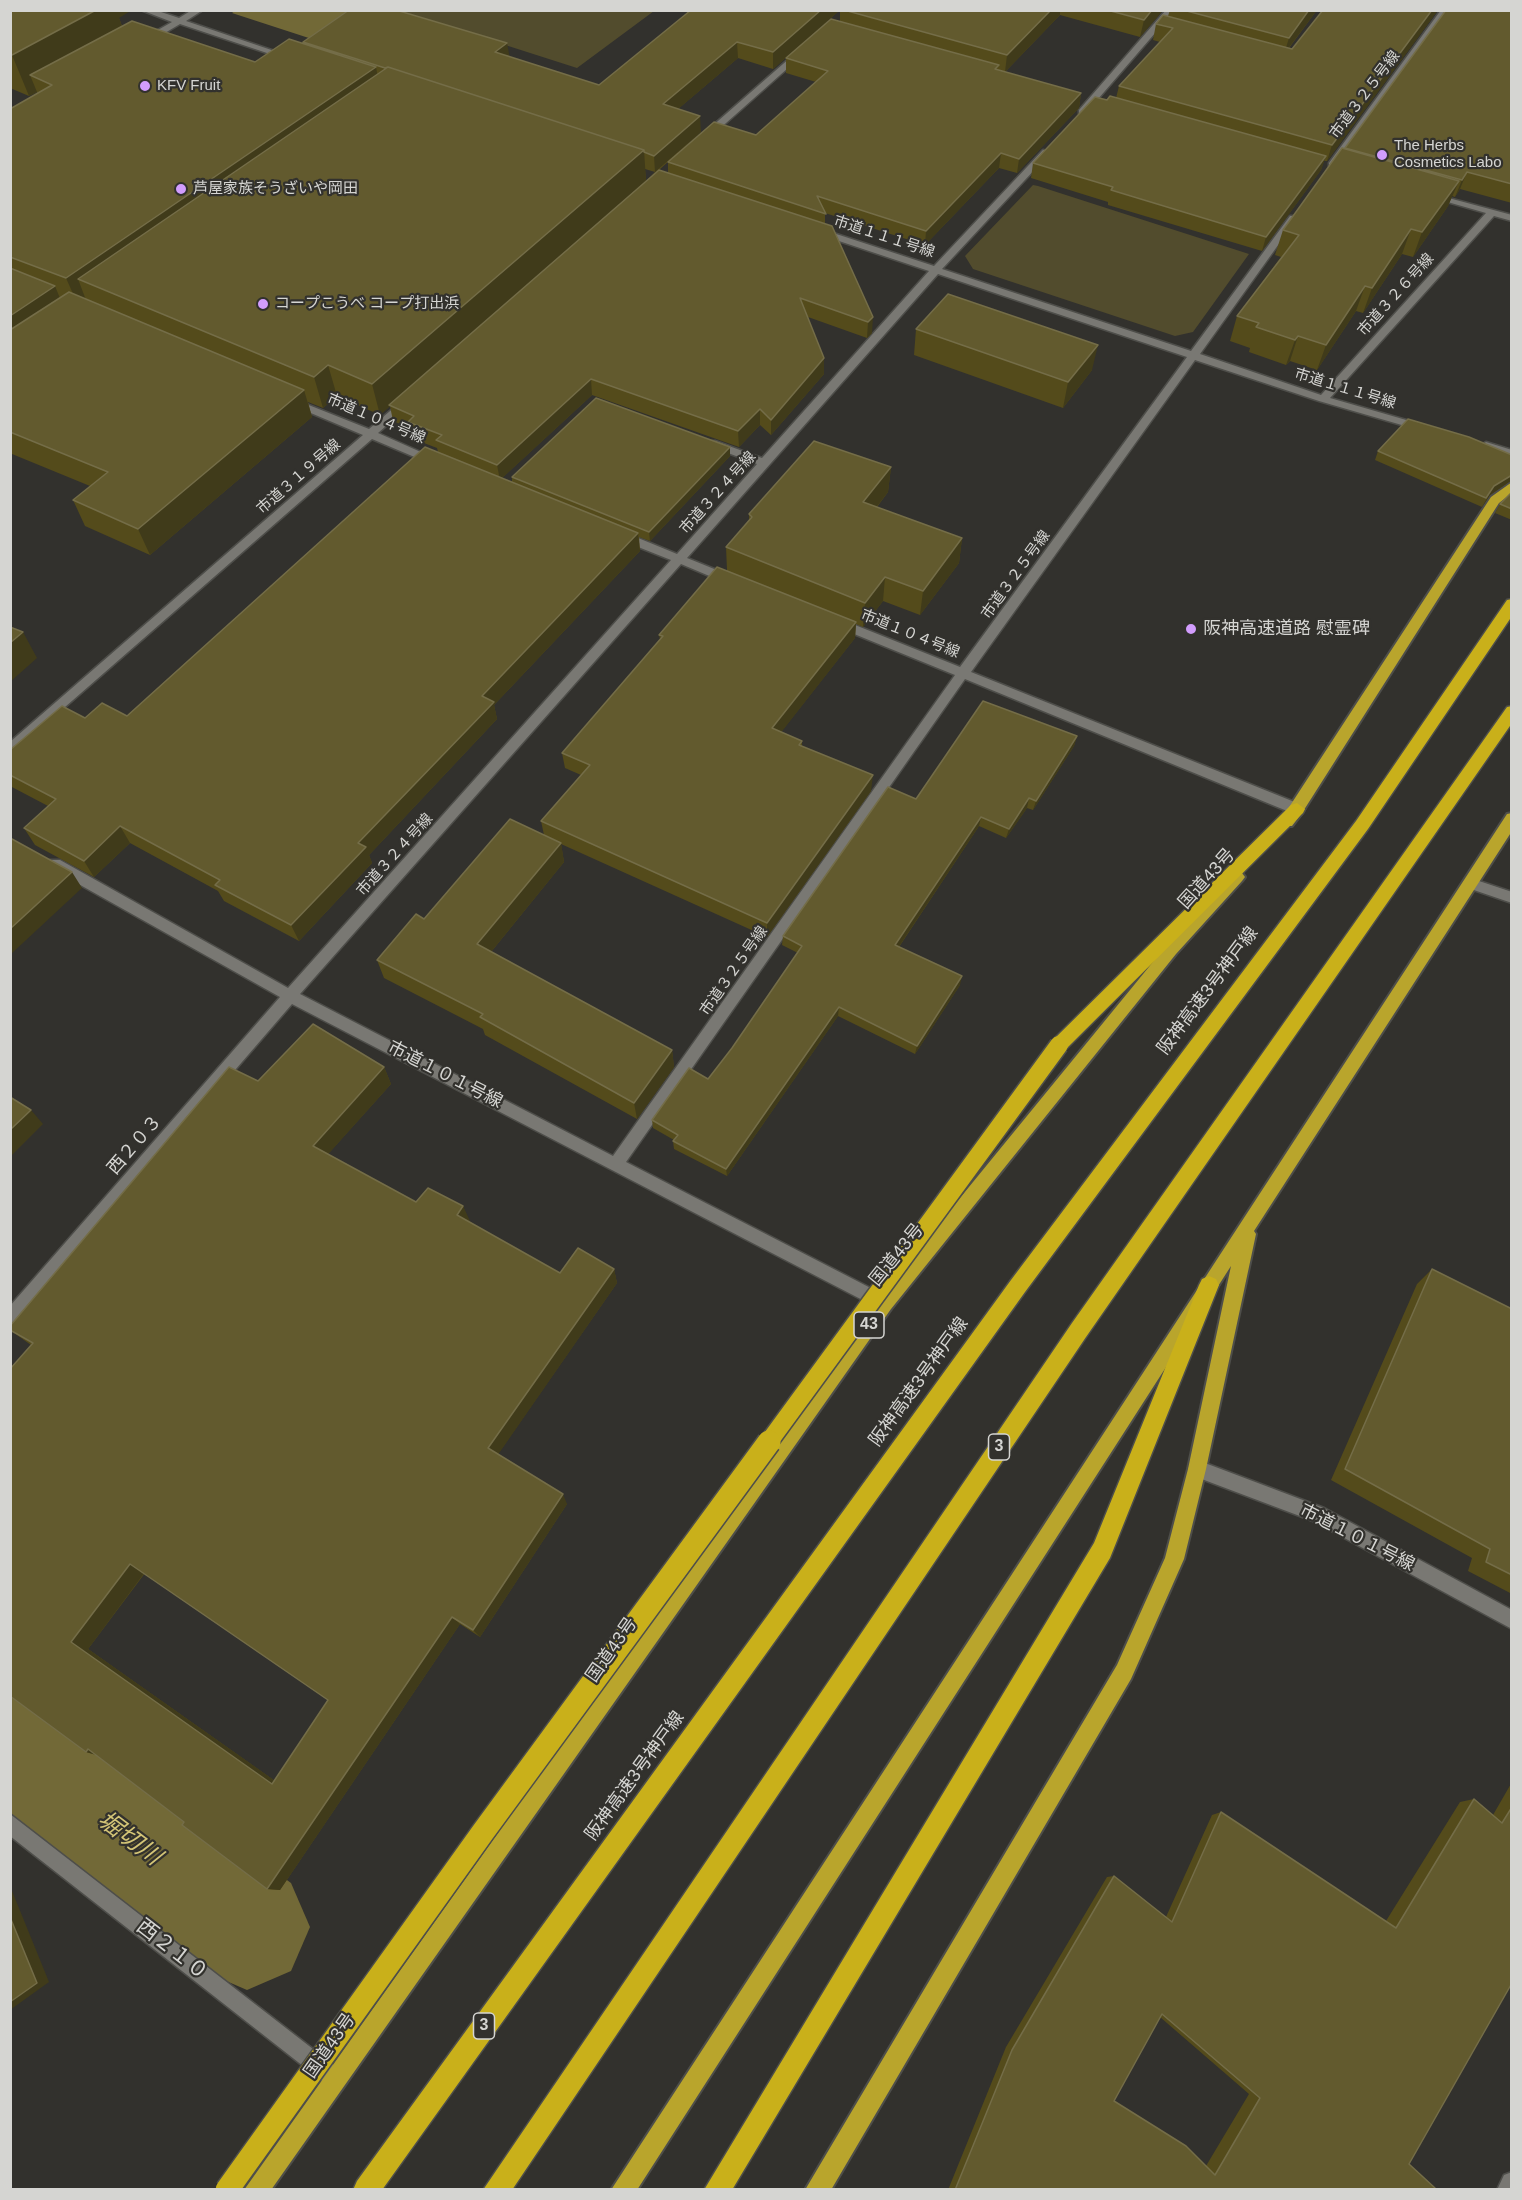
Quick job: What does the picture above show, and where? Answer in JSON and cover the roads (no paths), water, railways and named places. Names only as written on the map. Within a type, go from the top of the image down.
[{"type":"highway","name":"国道43号","points":[[256,2190],[333,2077],[885,1303],[1171,950],[1298,809],[1495,500],[1512,486]]},
{"type":"highway","name":"阪神高速3号神戸線","points":[[366,2190],[1018,1286],[1362,825],[1512,604]]},
{"type":"highway","name":"3","points":[[496,2190],[1079,1330],[1512,711]]},
{"type":"highway","points":[[227,2190],[483,1832],[1059,1045],[1298,809]]},
{"type":"highway","points":[[623,2190],[1512,818]]},
{"type":"highway","points":[[817,2190],[1124,1672],[1174,1559],[1197,1469],[1249,1224]]},
{"type":"highway","points":[[717,2190],[1102,1550],[1209,1285]]},
{"type":"street","points":[[145,10],[304,63]]},
{"type":"street","points":[[141,44],[199,10]]},
{"type":"street","points":[[1078,118],[1162,27],[1171,10]]},
{"type":"street","name":"市道３２５号線","points":[[1330,168],[1446,10]]},
{"type":"street","points":[[695,146],[811,44]]},
{"type":"street","name":"市道３２４号線","points":[[290,996],[936,270],[1054,143]]},
{"type":"street","points":[[1423,192],[1512,218]]},
{"type":"street","name":"市道３２５号線","points":[[617,1162],[963,674],[1192,355],[1304,204]]},
{"type":"street","name":"市道３２６号線","points":[[1323,399],[1492,212]]},
{"type":"street","name":"市道１１１号線","points":[[803,226],[1323,399],[1434,431]]},
{"type":"street","name":"市道１０４号線","points":[[274,394],[447,466]]},
{"type":"street","name":"市道３１９号線","points":[[10,750],[414,396]]},
{"type":"street","points":[[700,439],[765,463]]},
{"type":"street","points":[[1478,444],[1512,454]]},
{"type":"street","points":[[613,532],[745,585]]},
{"type":"street","name":"市道１０４号線","points":[[821,616],[1298,809]]},
{"type":"street","name":"市道１０１号線","points":[[42,856],[290,996],[617,1162],[885,1303]]},
{"type":"street","points":[[1470,883],[1512,898]]},
{"type":"street","name":"西２０３","points":[[10,1319],[290,996]]},
{"type":"street","name":"市道１０１号線","points":[[1197,1469],[1318,1514],[1512,1620]]},
{"type":"street","name":"西２１０","points":[[10,1823],[333,2077]]},
{"type":"street","points":[[1508,2190],[1512,2183]]},
{"type":"waterway","name":"堀切川","points":[[10,1750],[247,1927]]},
{"type":"place","name":"KFV Fruit","points":[[145,86]]},
{"type":"place","name":"The Herbs Cosmetics Labo","points":[[1382,155]]},
{"type":"place","name":"芦屋家族そうざいや岡田","points":[[181,189]]},
{"type":"place","name":"コープこうべ コープ打出浜","points":[[263,304]]},
{"type":"place","name":"阪神高速道路 慰霊碑","points":[[1191,629]]}]
